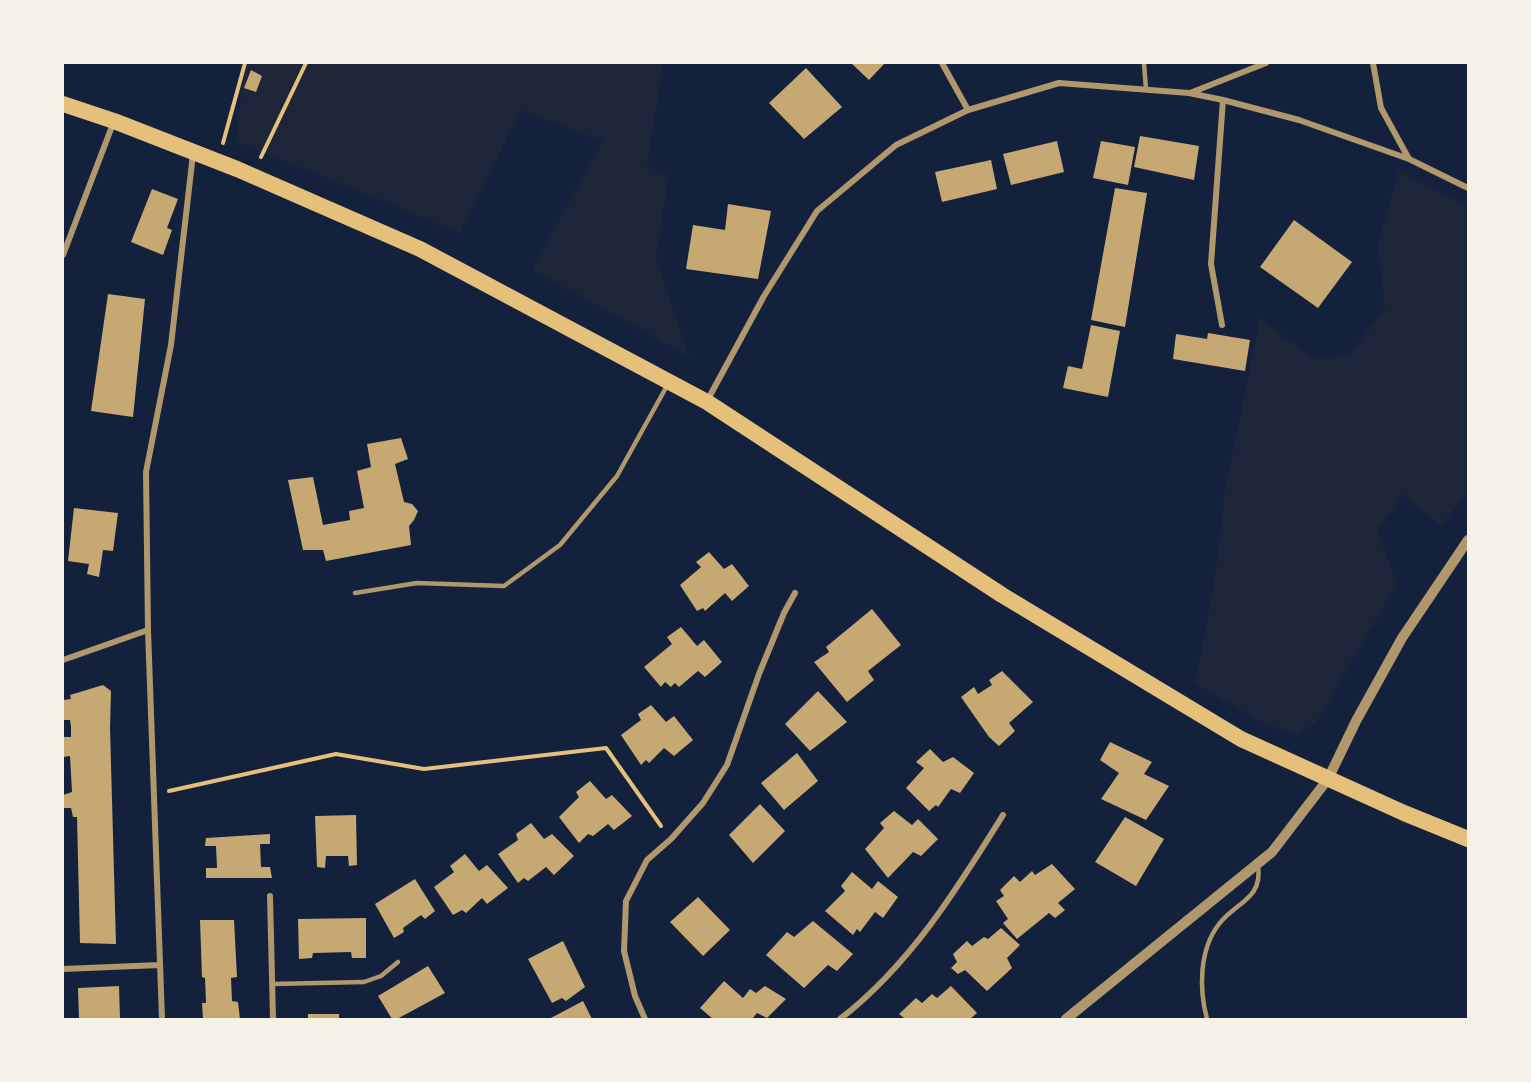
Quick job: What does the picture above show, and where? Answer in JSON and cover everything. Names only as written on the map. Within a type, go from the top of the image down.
[{"type":"highway","points":[[63,104],[218,161],[420,249],[707,402],[1002,595],[1241,739],[1468,839]]},
{"type":"street","points":[[942,63],[968,110]]},
{"type":"street","points":[[1189,93],[1266,63]]},
{"type":"street","points":[[1373,63],[1381,108],[1409,159]]},
{"type":"street","points":[[707,402],[764,296],[817,211],[896,145],[968,110],[1059,83],[1189,93],[1223,100],[1299,120],[1409,159],[1468,188]]},
{"type":"street","points":[[1222,324],[1210,264],[1223,100]]},
{"type":"street","points":[[63,255],[114,121]]},
{"type":"street","points":[[162,1019],[148,630],[146,472],[171,345],[193,152]]},
{"type":"street","points":[[1066,1019],[1272,852],[1328,779],[1356,721],[1401,638],[1468,540]]},
{"type":"street","points":[[645,1019],[635,996],[624,951],[626,901],[647,860],[703,803],[727,765],[759,674],[784,613],[795,593]]},
{"type":"street","points":[[63,660],[148,630]]},
{"type":"street","points":[[840,1019],[862,1002],[918,943],[1004,815]]},
{"type":"street","points":[[270,896],[273,1019]]},
{"type":"street","points":[[63,969],[159,965]]},
{"type":"lane","points":[[1144,63],[1146,89]]},
{"type":"lane","points":[[355,593],[417,583],[504,586],[560,545],[618,476],[670,381]]},
{"type":"lane","points":[[1207,1019],[1202,975],[1204,951],[1225,916],[1249,898],[1256,888],[1260,879],[1258,863]]},
{"type":"lane","points":[[272,984],[364,982],[381,976],[398,962]]},
{"type":"path","points":[[218,161],[245,63]]},
{"type":"path","points":[[253,177],[273,129],[306,63]]},
{"type":"path","points":[[155,793],[336,754],[424,769],[606,748],[670,839]]},
{"type":"shaded area","points":[[245,63],[663,63],[647,166],[668,177],[656,257],[689,356],[532,270],[603,141],[521,110],[460,233],[236,141]]},
{"type":"shaded area","points":[[1399,170],[1468,207],[1468,492],[1441,526],[1403,494],[1377,532],[1397,583],[1317,721],[1298,736],[1260,721],[1195,684],[1214,585],[1225,490],[1260,319],[1314,359],[1350,354],[1385,309],[1378,244]]},
{"type":"building","points":[[851,63],[885,63],[869,80]]},
{"type":"building","points":[[806,68],[842,107],[804,139],[769,103]]},
{"type":"building","points":[[251,70],[262,76],[256,92],[244,88]]},
{"type":"building","points":[[1140,136],[1199,146],[1194,180],[1134,167]]},
{"type":"building","points":[[1057,141],[1064,172],[1011,185],[1003,154]]},
{"type":"building","points":[[1101,141],[1135,147],[1128,185],[1093,178]]},
{"type":"building","points":[[991,160],[997,189],[942,202],[935,172]]},
{"type":"building","points":[[1115,188],[1147,193],[1125,327],[1091,320]]},
{"type":"building","points":[[152,189],[178,199],[167,228],[172,230],[163,255],[131,242]]},
{"type":"building","points":[[728,204],[771,211],[758,279],[686,269],[693,225],[725,230]]},
{"type":"building","points":[[1294,220],[1352,262],[1318,308],[1260,267]]},
{"type":"building","points":[[108,294],[145,299],[133,417],[91,411]]},
{"type":"building","points":[[1091,325],[1120,331],[1108,397],[1063,388],[1068,366],[1082,369]]},
{"type":"building","points":[[1208,333],[1250,340],[1245,371],[1173,359],[1176,334],[1207,339]]},
{"type":"building","points":[[401,438],[408,459],[395,464],[404,502],[412,504],[418,511],[409,526],[411,545],[326,561],[323,550],[303,550],[288,480],[313,477],[323,525],[350,520],[349,511],[364,508],[357,471],[371,467],[367,444]]},
{"type":"building","points":[[74,508],[118,513],[113,551],[103,550],[99,577],[87,574],[89,564],[68,561]]},
{"type":"building","points":[[709,552],[724,569],[732,564],[749,586],[732,601],[725,593],[705,611],[703,608],[697,611],[680,585],[701,567],[696,562]]},
{"type":"building","points":[[872,609],[901,645],[868,671],[874,680],[847,702],[814,662],[829,652],[826,647]]},
{"type":"building","points":[[681,627],[697,646],[704,640],[722,662],[705,677],[698,671],[679,687],[675,683],[671,687],[665,682],[661,687],[644,667],[672,644],[667,637]]},
{"type":"building","points":[[1002,671],[1033,702],[1009,723],[1015,731],[999,746],[989,737],[961,697],[974,687],[978,694],[992,685],[989,680]]},
{"type":"building","points":[[103,685],[111,691],[116,944],[80,943],[77,817],[73,817],[71,808],[63,808],[63,795],[72,792],[70,756],[63,757],[63,737],[71,737],[71,727],[70,720],[63,720],[63,700],[71,699],[70,695]]},
{"type":"building","points":[[818,691],[847,722],[810,751],[785,724]]},
{"type":"building","points":[[651,705],[666,722],[674,716],[693,740],[674,756],[664,748],[649,763],[646,760],[641,765],[621,735],[641,720],[638,714]]},
{"type":"building","points":[[1110,742],[1152,762],[1144,774],[1169,786],[1146,820],[1101,799],[1119,773],[1100,760]]},
{"type":"building","points":[[930,749],[943,762],[953,757],[974,773],[960,793],[951,789],[938,807],[936,805],[929,811],[906,788],[924,768],[916,762]]},
{"type":"building","points":[[797,753],[818,781],[784,810],[761,783]]},
{"type":"building","points":[[590,781],[606,799],[612,795],[632,816],[614,830],[608,824],[593,836],[588,834],[579,843],[559,817],[579,797],[576,792]]},
{"type":"building","points":[[760,804],[785,831],[753,863],[729,835]]},
{"type":"building","points":[[894,811],[912,825],[918,819],[938,839],[921,856],[913,852],[888,878],[865,849],[884,828],[880,823]]},
{"type":"building","points":[[356,815],[357,865],[349,866],[348,856],[326,856],[325,868],[317,867],[315,816]]},
{"type":"building","points":[[1125,817],[1164,839],[1136,886],[1095,862]]},
{"type":"building","points":[[531,823],[544,839],[552,834],[574,856],[554,875],[546,867],[528,881],[524,878],[518,883],[498,854],[518,840],[516,834]]},
{"type":"building","points":[[270,834],[270,844],[260,844],[261,867],[270,867],[272,878],[206,878],[206,868],[217,868],[216,846],[205,846],[206,838]]},
{"type":"building","points":[[465,854],[479,871],[487,865],[508,888],[487,904],[482,898],[466,913],[462,910],[453,915],[434,887],[454,872],[450,866]]},
{"type":"building","points":[[1052,864],[1075,889],[1058,903],[1065,910],[1055,918],[1049,913],[1017,939],[1003,923],[1008,919],[996,901],[1004,896],[1000,890],[1014,876],[1020,882],[1032,871],[1035,875]]},
{"type":"building","points":[[852,872],[872,889],[878,881],[898,897],[883,918],[875,912],[860,932],[857,929],[853,935],[825,911],[845,891],[841,886]]},
{"type":"building","points":[[415,879],[435,911],[425,919],[421,915],[403,928],[404,932],[394,938],[375,904]]},
{"type":"building","points":[[698,897],[730,930],[703,956],[670,922]]},
{"type":"building","points":[[366,918],[366,958],[352,958],[351,952],[313,953],[312,958],[299,959],[298,919]]},
{"type":"building","points":[[200,920],[234,920],[237,977],[231,978],[232,1001],[238,1002],[240,1019],[203,1019],[202,1003],[206,1003],[205,978],[202,977]]},
{"type":"building","points":[[813,921],[853,954],[837,971],[828,965],[804,988],[766,955],[787,932],[794,937]]},
{"type":"building","points":[[1001,928],[1020,945],[1007,958],[1012,968],[987,991],[965,970],[958,974],[951,968],[957,962],[953,954],[967,941],[972,946],[984,937],[988,939]]},
{"type":"building","points":[[563,941],[585,987],[566,1001],[562,998],[552,1003],[528,959]]},
{"type":"building","points":[[428,966],[445,993],[397,1019],[392,1019],[378,996]]},
{"type":"building","points":[[724,981],[743,998],[750,989],[756,993],[765,986],[786,999],[767,1018],[757,1013],[752,1019],[713,1019],[700,1008]]},
{"type":"building","points":[[119,986],[120,1019],[79,1019],[78,988]]},
{"type":"building","points":[[951,986],[977,1013],[970,1019],[902,1019],[904,1018],[899,1014],[916,998],[922,1003],[932,994],[937,998]]},
{"type":"building","points":[[583,1001],[592,1019],[549,1019]]},
{"type":"building","points":[[308,1014],[339,1014],[339,1019],[308,1019]]}]
